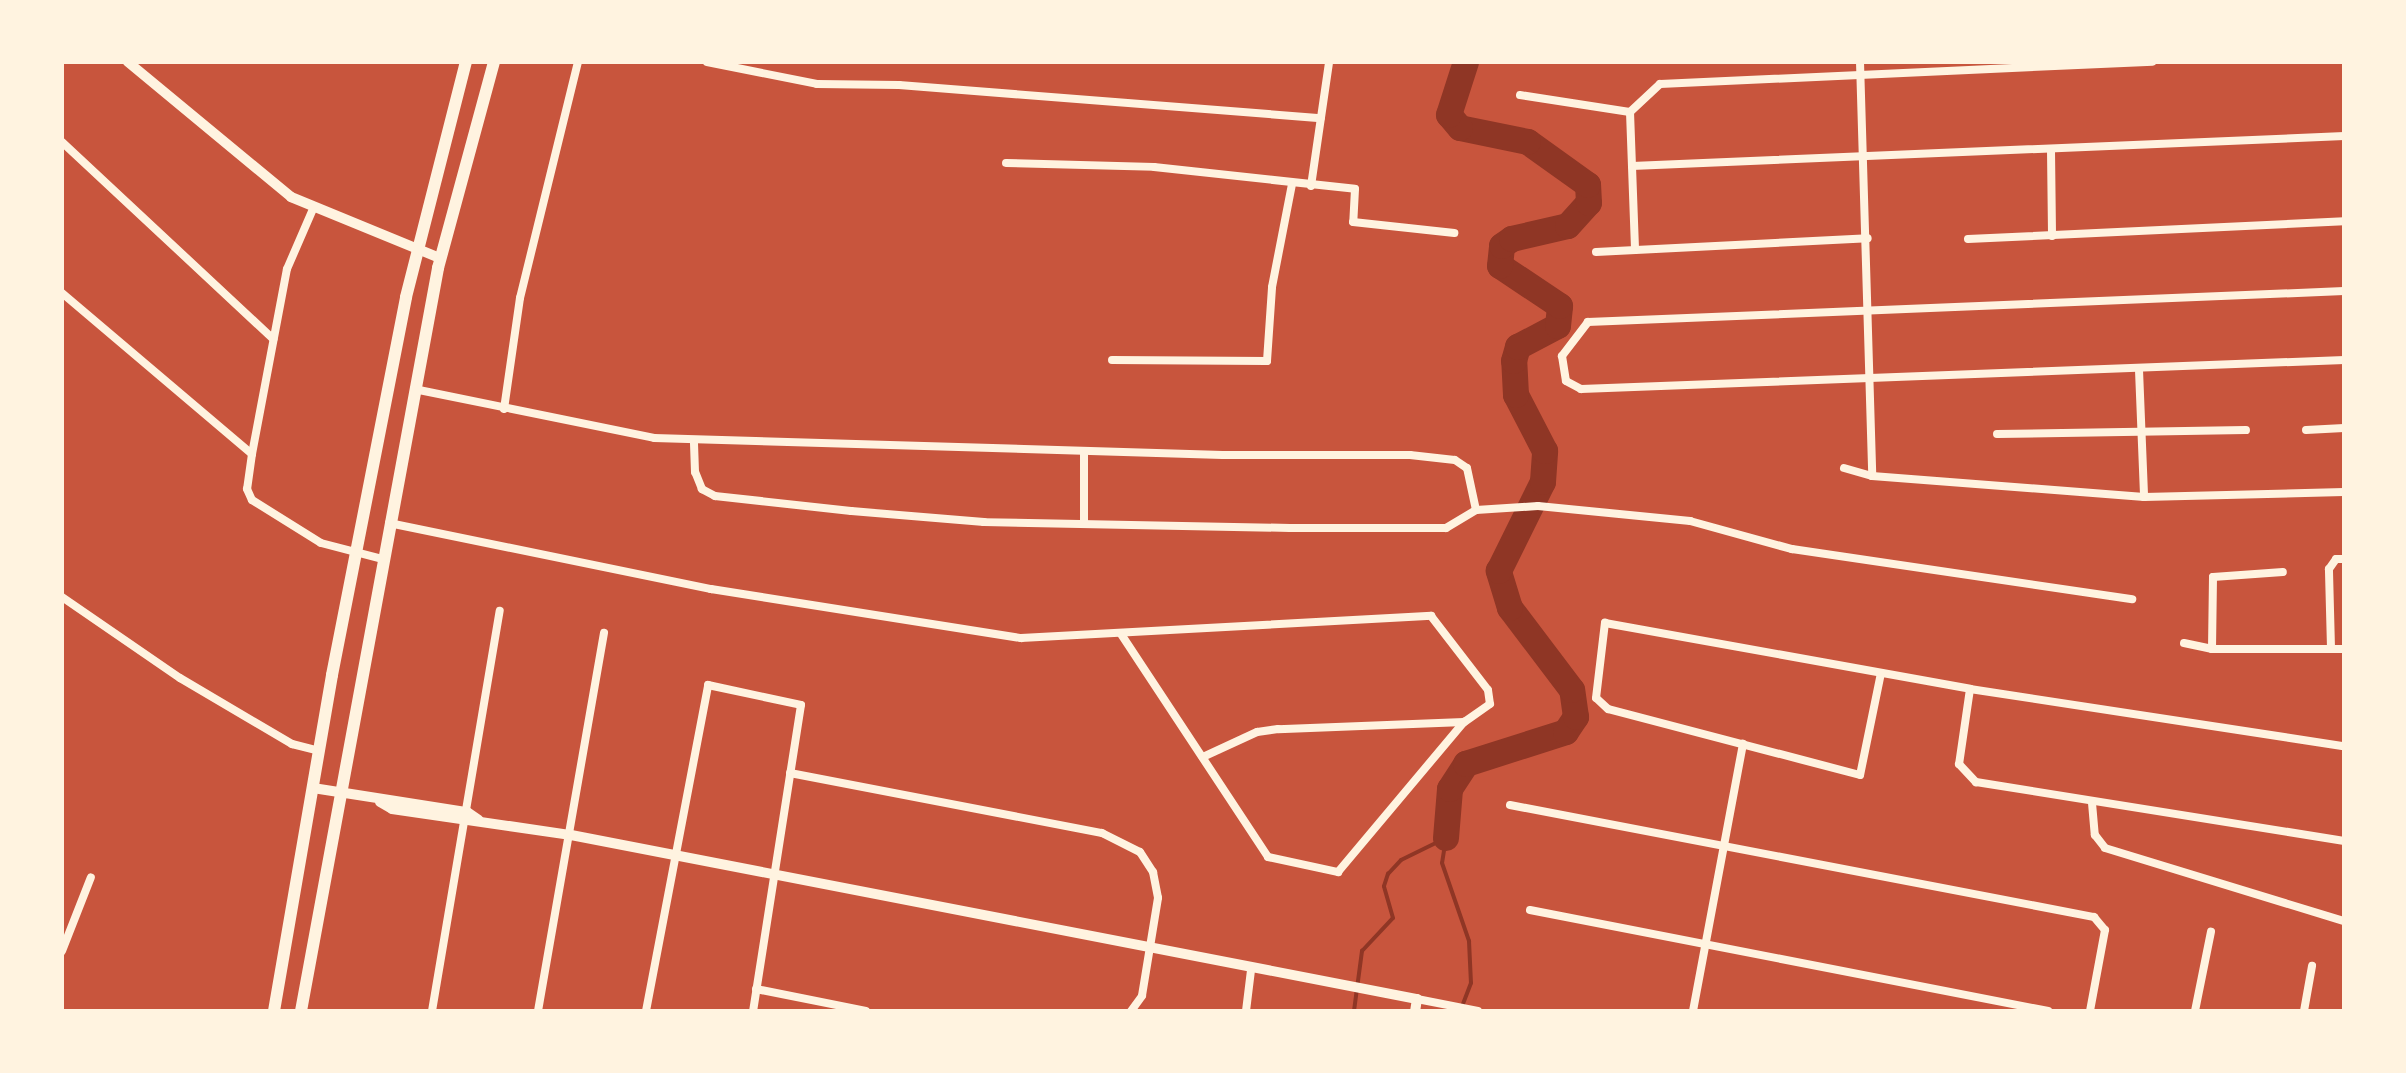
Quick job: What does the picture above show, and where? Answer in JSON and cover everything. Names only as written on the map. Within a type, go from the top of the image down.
[{"type":"main road","points":[[274,1011],[355,553],[417,252],[466,62]]},
{"type":"main road","points":[[301,1011],[387,522],[440,258],[494,62]]},
{"type":"street","points":[[128,62],[264,178],[313,209],[417,252],[440,258]]},
{"type":"street","points":[[504,409],[520,298],[578,62]]},
{"type":"street","points":[[707,62],[817,84],[899,85],[1321,118]]},
{"type":"street","points":[[1311,186],[1329,62]]},
{"type":"street","points":[[1860,62],[1866,158],[1872,476]]},
{"type":"street","points":[[1635,250],[1630,112],[1660,84],[2153,62]]},
{"type":"street","points":[[1520,95],[1630,112]]},
{"type":"street","points":[[1632,166],[2051,151],[2344,136]]},
{"type":"street","points":[[62,142],[273,339]]},
{"type":"street","points":[[2051,151],[2052,236]]},
{"type":"street","points":[[1006,163],[1154,167],[1355,189],[1353,222],[1454,233]]},
{"type":"street","points":[[1112,360],[1267,361],[1272,287],[1292,184]]},
{"type":"street","points":[[313,209],[287,269],[247,489],[252,500],[304,534],[355,553],[382,559]]},
{"type":"street","points":[[1968,239],[2344,221]]},
{"type":"street","points":[[1596,252],[1868,238]]},
{"type":"street","points":[[2344,291],[1588,322],[1562,356],[1566,381],[1581,389],[2344,360]]},
{"type":"street","points":[[62,293],[252,454]]},
{"type":"street","points":[[2139,370],[2144,497]]},
{"type":"street","points":[[414,389],[654,438],[694,441],[1084,452],[1410,455],[1455,460],[1473,478],[1476,510]]},
{"type":"street","points":[[2306,430],[2344,428]]},
{"type":"street","points":[[1997,434],[2246,430]]},
{"type":"street","points":[[694,441],[695,472],[702,489],[715,496],[984,522],[1084,524],[1446,528],[1476,510],[1533,506],[1690,521],[1792,549],[2132,599]]},
{"type":"street","points":[[1084,452],[1084,524]]},
{"type":"street","points":[[1844,468],[1872,476],[2144,497],[2344,492]]},
{"type":"street","points":[[387,522],[711,589],[1021,638],[1431,616],[1488,690],[1490,704],[1464,722],[1338,872],[1268,857],[1121,634]]},
{"type":"street","points":[[2331,648],[2329,569],[2336,559],[2344,559]]},
{"type":"street","points":[[2212,649],[2213,577],[2283,572]]},
{"type":"street","points":[[62,597],[180,678],[292,744],[320,751]]},
{"type":"street","points":[[432,1011],[500,611]]},
{"type":"street","points":[[1881,673],[1860,775],[1608,709],[1596,698],[1605,623],[1970,689],[2344,746]]},
{"type":"street","points":[[538,1011],[604,633]]},
{"type":"street","points":[[2184,643],[2212,649],[2344,649]]},
{"type":"street","points":[[646,1011],[673,856],[708,685],[801,705],[753,1011]]},
{"type":"street","points":[[1970,689],[1959,764],[1965,774],[1976,782],[2344,841]]},
{"type":"street","points":[[1203,757],[1257,732],[1278,729],[1464,722]]},
{"type":"street","points":[[1693,1011],[1743,744]]},
{"type":"street","points":[[790,773],[1102,833],[1140,852],[1153,872],[1158,898],[1142,996],[1131,1011]]},
{"type":"street","points":[[313,788],[380,802],[393,799],[466,818],[571,835],[1151,947],[1251,970],[1478,1011]]},
{"type":"street","points":[[2092,803],[2095,835],[2105,848],[2344,921]]},
{"type":"street","points":[[1510,805],[2094,917],[2102,923],[2090,1011]]},
{"type":"street","points":[[62,951],[91,877]]},
{"type":"street","points":[[1530,910],[2048,1011]]},
{"type":"street","points":[[2195,1011],[2211,932]]},
{"type":"street","points":[[2304,1011],[2312,966]]},
{"type":"street","points":[[1246,1011],[1251,970]]},
{"type":"street","points":[[756,989],[866,1011]]},
{"type":"street","points":[[1415,1011],[1417,999]]},
{"type":"waterway","points":[[1446,838],[1450,789],[1466,764],[1566,732],[1576,717],[1572,690],[1510,608],[1499,571],[1543,482],[1545,451],[1516,395],[1514,361],[1518,347],[1558,326],[1560,306],[1500,266],[1502,246],[1512,239],[1568,226],[1589,203],[1588,185],[1528,142],[1460,128],[1449,115],[1466,62]]},
{"type":"waterway","points":[[1446,838],[1442,863],[1469,941],[1471,983],[1461,1009]]},
{"type":"waterway","points":[[1354,1011],[1362,951],[1393,918],[1384,886],[1388,874],[1401,860],[1446,838]]}]
